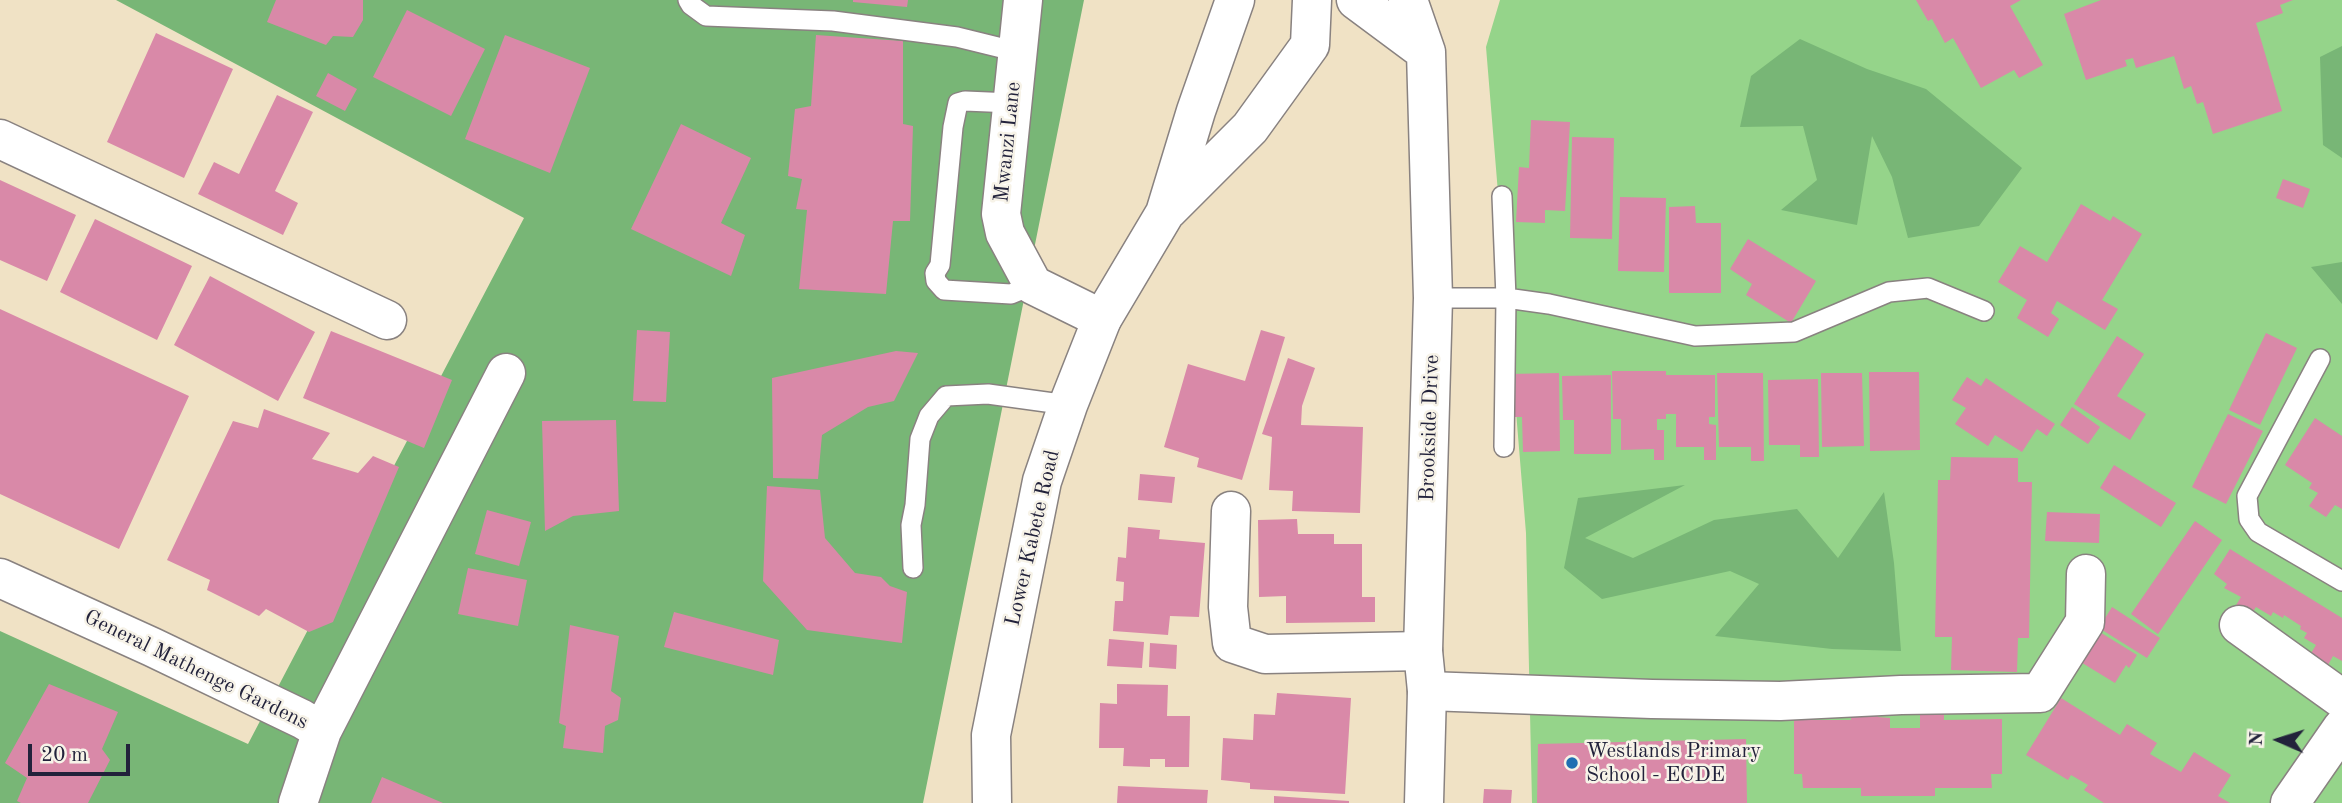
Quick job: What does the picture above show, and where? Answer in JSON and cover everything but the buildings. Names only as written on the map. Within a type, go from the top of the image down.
[{"type":"street","name":"Mwanzi Lane","points":[[1023,0],[1001,214],[1011,246],[1033,285]]},
{"type":"street","name":"Lower Kabete Road","points":[[1165,213],[1196,111],[1236,0]]},
{"type":"street","name":"Lower Kabete Road","points":[[992,803],[991,735],[1042,481],[1101,319],[1165,213],[1250,128],[1310,45],[1312,0]]},
{"type":"street","points":[[1356,0],[1426,52]]},
{"type":"street","name":"Brookside Drive","points":[[1408,0],[1426,52],[1433,298],[1423,651],[1427,691],[1423,803]]},
{"type":"street","points":[[0,139],[387,320]]},
{"type":"street","points":[[1033,285],[1101,319]]},
{"type":"street","points":[[322,731],[506,373]]},
{"type":"street","points":[[1231,511],[1228,607],[1232,643],[1265,654],[1423,651]]},
{"type":"street","points":[[1427,691],[1780,701],[1902,695],[2040,693],[2085,622],[2086,574]]},
{"type":"street","name":"General Mathenge Gardens","points":[[0,578],[190,665],[322,731],[298,803]]},
{"type":"street","points":[[2239,625],[2342,699]]},
{"type":"street","points":[[2290,803],[2342,728]]},
{"type":"lane","points":[[688,0],[706,16],[833,21],[957,37],[1018,52]]},
{"type":"lane","points":[[1012,103],[958,103],[953,127],[940,265],[935,273],[936,281],[944,290],[1011,294],[1033,285]]},
{"type":"lane","points":[[1502,195],[1506,298],[1504,447]]},
{"type":"lane","points":[[1433,298],[1506,298],[1549,304],[1695,336],[1794,332],[1889,292],[1928,288],[1984,311]]},
{"type":"lane","points":[[2320,359],[2247,496],[2249,519],[2258,533],[2342,581]]},
{"type":"lane","points":[[913,568],[911,525],[920,439],[929,415],[946,396],[988,394],[1068,405]]},
{"type":"green space","points":[[116,0],[1084,0],[923,803],[0,803],[0,631],[248,744],[524,218]]},
{"type":"green space","points":[[1500,0],[2342,0],[2342,803],[1532,803],[1526,533],[1486,47]]},
{"type":"green space","points":[[1800,39],[1867,69],[1926,89],[2022,168],[1979,226],[1908,238],[1892,177],[1872,136],[1857,225],[1781,210],[1817,180],[1803,126],[1740,127],[1751,76]]},
{"type":"green space","points":[[2342,46],[2342,158],[2323,145],[2320,57]]},
{"type":"green space","points":[[2342,262],[2342,304],[2311,267]]},
{"type":"green space","points":[[1685,485],[1585,538],[1633,558],[1714,520],[1797,509],[1838,558],[1884,492],[1894,563],[1901,651],[1832,649],[1715,636],[1759,584],[1730,571],[1602,599],[1564,568],[1578,498]]},
{"type":"place","name":"Westlands Primary School - ECDE","points":[[1572,763]]}]
